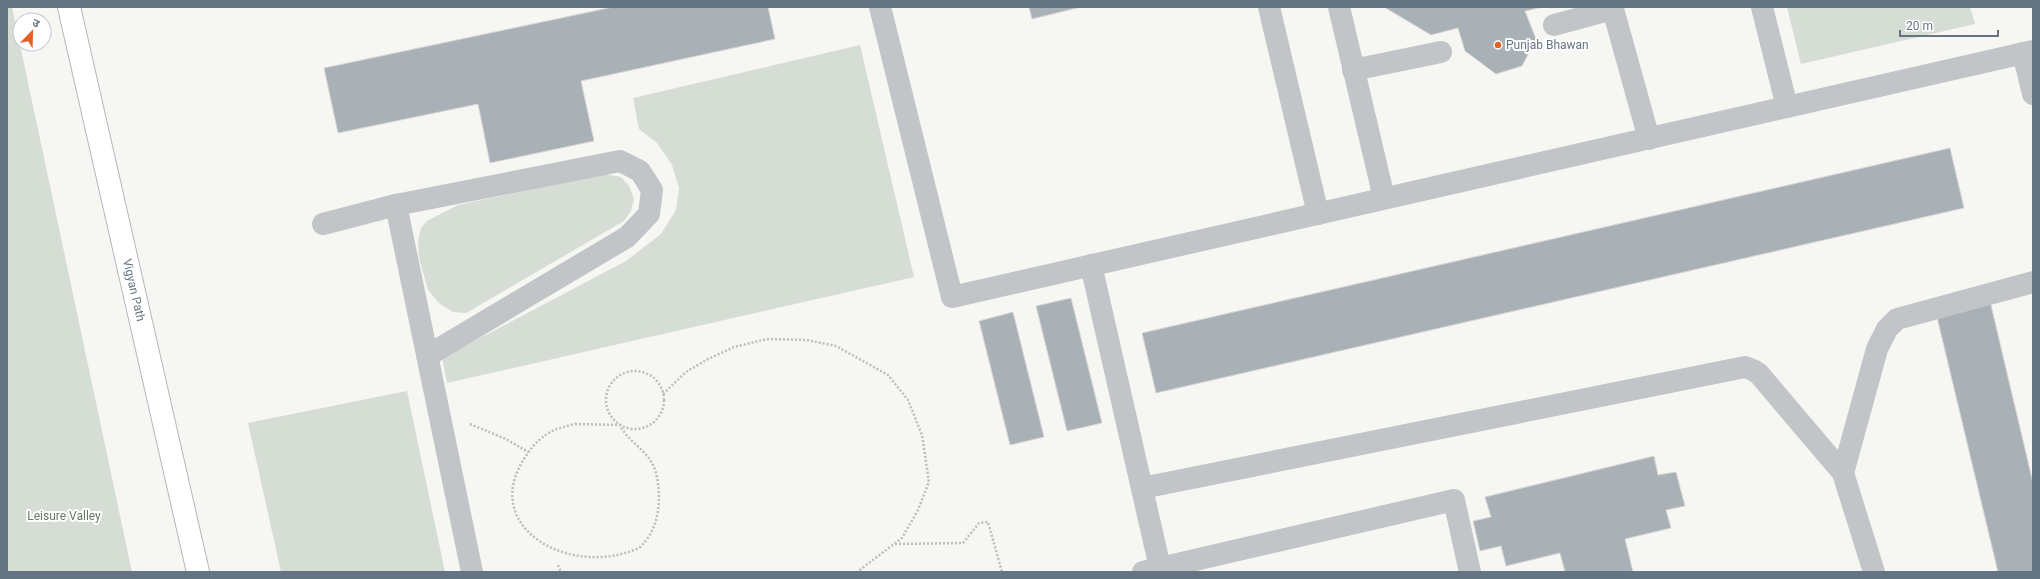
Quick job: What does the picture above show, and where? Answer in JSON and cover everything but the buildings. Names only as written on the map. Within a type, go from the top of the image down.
[{"type":"main road","name":"Vigyan Path","points":[[69,7],[198,572]]},
{"type":"street","points":[[880,7],[952,297],[2028,52],[2033,94]]},
{"type":"street","points":[[1269,7],[1318,214]]},
{"type":"street","points":[[1338,7],[1384,198]]},
{"type":"street","points":[[1762,7],[1787,107]]},
{"type":"street","points":[[1554,25],[1613,9],[1649,139]]},
{"type":"street","points":[[1353,70],[1441,52]]},
{"type":"street","points":[[323,224],[396,205],[620,161],[640,171],[652,190],[649,214],[627,237],[427,356]]},
{"type":"street","points":[[396,205],[472,572]]},
{"type":"street","points":[[1091,265],[1142,488],[1155,571],[1454,500],[1470,572]]},
{"type":"street","points":[[1843,473],[1877,348],[1887,328],[1898,319],[2033,282]]},
{"type":"street","points":[[1142,488],[1746,367],[1759,374],[1843,473],[1874,572]]},
{"type":"path","points":[[663,394],[686,372],[708,358],[734,347],[767,339],[807,340],[836,346],[888,375],[908,400],[922,435],[929,482],[918,510],[902,538],[857,572]]},
{"type":"path","points":[[520,527],[514,512],[513,489],[519,466],[532,446],[551,432],[575,424],[620,425],[639,429],[656,420],[661,413],[664,404],[663,394],[657,381],[645,373],[636,370],[626,372],[618,376],[609,387],[606,401],[613,419],[620,425],[624,433],[643,449],[655,470],[660,495],[657,520],[646,542],[632,554]]},
{"type":"path","points":[[441,425],[468,424],[483,428],[528,452]]},
{"type":"path","points":[[895,544],[963,543],[980,523],[988,522],[1002,572]]},
{"type":"path","points":[[552,561],[558,566],[561,572]]},
{"type":"path","points":[[558,566],[566,567]]},
{"type":"green space","name":"Leisure Valley","points":[[7,7],[12,7],[12,52],[22,52],[132,572],[7,572]]},
{"type":"green space","points":[[1787,7],[1970,7],[1975,24],[1801,64]]},
{"type":"green space","points":[[860,45],[914,277],[447,383],[442,358],[626,261],[661,234],[676,210],[679,188],[672,165],[657,143],[639,129],[633,98]]},
{"type":"green space","points":[[604,174],[621,177],[629,186],[634,199],[631,211],[624,221],[466,313],[453,312],[440,304],[428,290],[419,258],[418,241],[421,228],[427,221],[458,205]]},
{"type":"green space","points":[[407,391],[445,572],[281,572],[248,423]]},
{"type":"place","name":"Punjab Bhawan","points":[[1498,45]]}]
